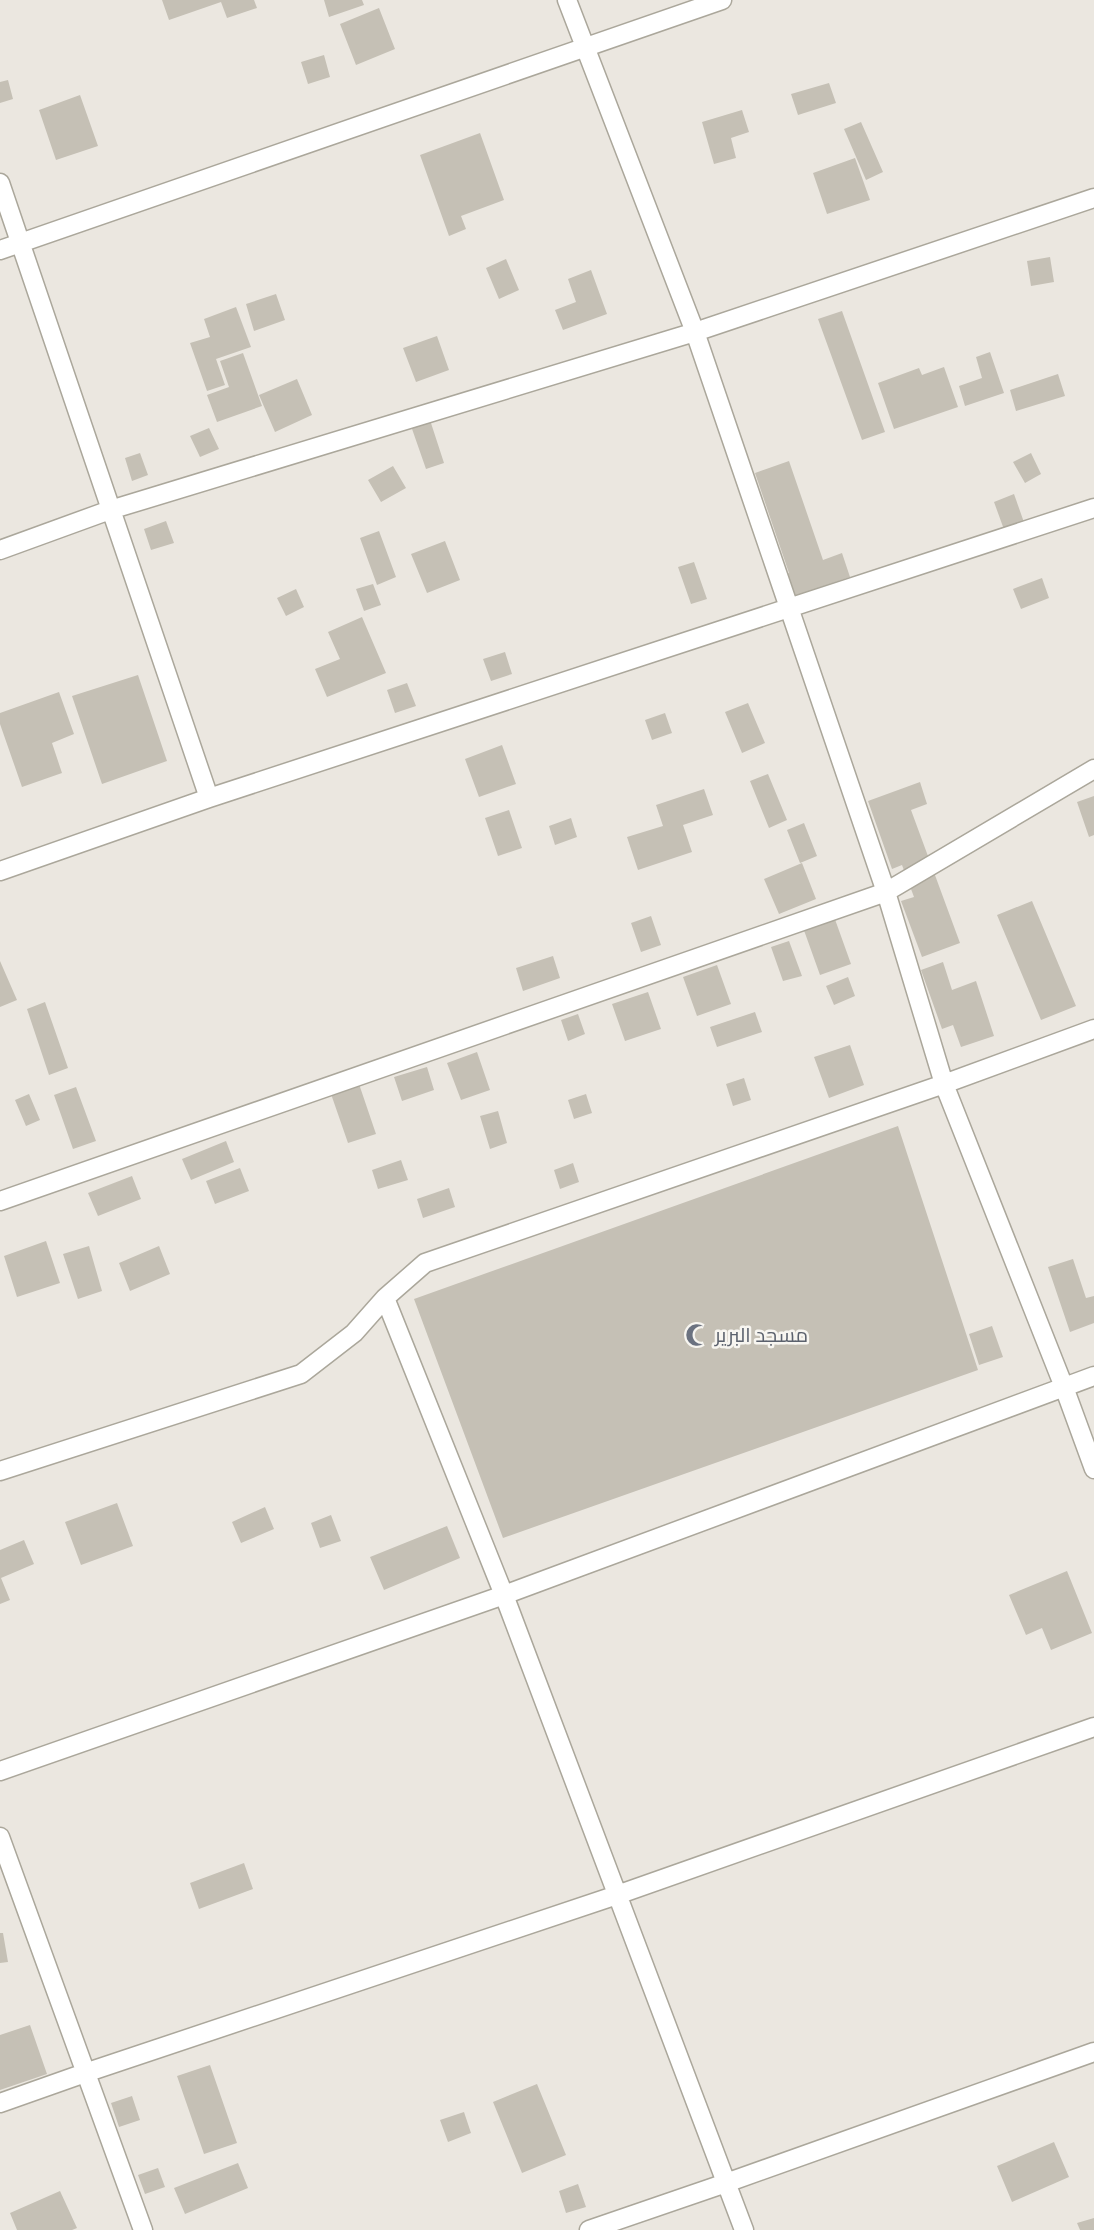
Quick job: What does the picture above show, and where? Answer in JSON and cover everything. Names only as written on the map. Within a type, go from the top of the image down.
[{"type":"street","points":[[567,0],[695,332],[886,892],[945,1084],[1094,1469]]},
{"type":"street","points":[[0,250],[722,0]]},
{"type":"street","points":[[0,183],[209,798]]},
{"type":"street","points":[[0,550],[110,510],[695,332],[1094,198]]},
{"type":"street","points":[[0,871],[209,798],[1094,508]]},
{"type":"street","points":[[0,1201],[886,892],[1094,769]]},
{"type":"street","points":[[0,1471],[301,1374],[354,1333],[386,1298],[425,1263],[945,1084],[1094,1029]]},
{"type":"street","points":[[386,1298],[504,1595],[744,2230]]},
{"type":"street","points":[[0,1771],[504,1595],[1094,1376]]},
{"type":"street","points":[[0,2103],[617,1895],[1094,1726]]},
{"type":"street","points":[[0,1837],[143,2230]]},
{"type":"street","points":[[589,2230],[1094,2052]]},
{"type":"building","points":[[162,0],[254,0],[257,8],[227,18],[221,2],[169,20]]},
{"type":"building","points":[[324,0],[362,0],[364,5],[329,17]]},
{"type":"building","points":[[379,8],[395,49],[356,65],[340,24]]},
{"type":"building","points":[[324,55],[330,77],[308,84],[301,62]]},
{"type":"building","points":[[8,80],[13,99],[0,103],[0,82]]},
{"type":"building","points":[[829,83],[836,103],[798,115],[791,94]]},
{"type":"building","points":[[80,95],[98,146],[56,160],[39,110]]},
{"type":"building","points":[[742,110],[749,132],[731,138],[736,158],[714,164],[702,122]]},
{"type":"building","points":[[861,122],[883,172],[866,180],[844,129]]},
{"type":"building","points":[[480,133],[504,200],[461,216],[466,229],[449,236],[420,155]]},
{"type":"building","points":[[855,158],[870,200],[827,214],[813,173]]},
{"type":"building","points":[[1050,257],[1054,282],[1031,286],[1027,261]]},
{"type":"building","points":[[506,259],[519,290],[499,299],[486,268]]},
{"type":"building","points":[[591,270],[607,314],[563,330],[555,310],[576,302],[568,279]]},
{"type":"building","points":[[276,294],[285,320],[254,331],[246,304]]},
{"type":"building","points":[[236,307],[251,347],[216,359],[225,385],[207,391],[190,343],[210,337],[204,319]]},
{"type":"building","points":[[842,311],[885,432],[862,440],[818,319]]},
{"type":"building","points":[[437,336],[449,370],[416,382],[403,348]]},
{"type":"building","points":[[990,352],[1004,393],[965,406],[959,386],[982,378],[976,357]]},
{"type":"building","points":[[243,353],[262,406],[217,422],[207,395],[229,387],[220,361]]},
{"type":"building","points":[[944,367],[958,407],[894,429],[878,383],[919,368],[922,375]]},
{"type":"building","points":[[1058,374],[1065,396],[1016,411],[1010,390]]},
{"type":"building","points":[[297,379],[312,415],[275,432],[259,395]]},
{"type":"building","points":[[430,420],[444,463],[426,469],[411,426]]},
{"type":"building","points":[[209,428],[219,449],[200,457],[190,436]]},
{"type":"building","points":[[140,453],[148,475],[132,481],[125,458]]},
{"type":"building","points":[[1031,453],[1041,474],[1025,483],[1013,462]]},
{"type":"building","points":[[789,461],[823,560],[842,553],[850,577],[795,596],[755,473]]},
{"type":"building","points":[[393,466],[406,488],[381,502],[368,480]]},
{"type":"building","points":[[1014,494],[1026,528],[1006,535],[994,502]]},
{"type":"building","points":[[166,521],[174,543],[151,550],[144,529]]},
{"type":"building","points":[[379,531],[396,577],[377,585],[360,538]]},
{"type":"building","points":[[445,541],[460,580],[427,593],[411,554]]},
{"type":"building","points":[[694,562],[707,599],[691,604],[678,567]]},
{"type":"building","points":[[1042,578],[1049,598],[1021,609],[1013,589]]},
{"type":"building","points":[[373,584],[381,605],[364,611],[356,589]]},
{"type":"building","points":[[296,589],[304,607],[286,616],[277,598]]},
{"type":"building","points":[[362,617],[386,673],[327,697],[315,669],[340,659],[328,632]]},
{"type":"building","points":[[505,652],[512,674],[491,681],[483,659]]},
{"type":"building","points":[[138,675],[167,761],[102,784],[72,696]]},
{"type":"building","points":[[407,683],[416,706],[395,713],[387,690]]},
{"type":"building","points":[[59,692],[74,734],[52,743],[62,773],[22,787],[0,724],[0,713]]},
{"type":"building","points":[[748,703],[765,743],[742,753],[725,712]]},
{"type":"building","points":[[665,713],[672,733],[652,740],[645,720]]},
{"type":"building","points":[[502,745],[516,784],[479,797],[465,759]]},
{"type":"building","points":[[768,774],[787,820],[769,828],[750,781]]},
{"type":"building","points":[[920,782],[927,804],[911,810],[960,943],[922,957],[901,901],[914,897],[902,865],[892,869],[868,801]]},
{"type":"building","points":[[704,789],[713,815],[683,825],[692,852],[638,870],[627,837],[663,826],[656,805]]},
{"type":"building","points":[[1094,796],[1094,835],[1089,837],[1077,802]]},
{"type":"building","points":[[509,810],[522,848],[498,856],[485,818]]},
{"type":"building","points":[[571,818],[577,837],[555,845],[549,826]]},
{"type":"building","points":[[804,823],[817,856],[800,863],[787,830]]},
{"type":"building","points":[[802,863],[816,899],[779,914],[764,879]]},
{"type":"building","points":[[1032,901],[1076,1006],[1041,1020],[997,915]]},
{"type":"building","points":[[832,911],[851,964],[820,975],[801,922]]},
{"type":"building","points":[[651,916],[661,945],[641,952],[631,923]]},
{"type":"building","points":[[789,941],[802,976],[783,981],[771,947]]},
{"type":"building","points":[[553,956],[560,978],[523,991],[516,968]]},
{"type":"building","points":[[0,961],[17,1000],[0,1007]]},
{"type":"building","points":[[943,962],[952,990],[976,981],[994,1036],[961,1047],[953,1025],[942,1029],[921,970]]},
{"type":"building","points":[[717,965],[731,1004],[697,1016],[683,977]]},
{"type":"building","points":[[848,977],[855,996],[834,1005],[826,986]]},
{"type":"building","points":[[648,992],[661,1029],[625,1041],[612,1004]]},
{"type":"building","points":[[45,1002],[68,1068],[49,1075],[27,1009]]},
{"type":"building","points":[[755,1012],[762,1032],[717,1047],[710,1027]]},
{"type":"building","points":[[578,1014],[585,1034],[568,1041],[561,1020]]},
{"type":"building","points":[[850,1045],[864,1085],[829,1098],[814,1057]]},
{"type":"building","points":[[477,1052],[490,1090],[461,1100],[447,1063]]},
{"type":"building","points":[[427,1067],[434,1090],[402,1101],[394,1077]]},
{"type":"building","points":[[744,1078],[751,1100],[733,1106],[726,1084]]},
{"type":"building","points":[[359,1084],[376,1134],[348,1143],[331,1094]]},
{"type":"building","points":[[76,1087],[96,1141],[73,1149],[54,1095]]},
{"type":"building","points":[[29,1094],[40,1120],[26,1126],[15,1100]]},
{"type":"building","points":[[586,1094],[592,1113],[574,1119],[568,1100]]},
{"type":"building","points":[[498,1111],[507,1143],[490,1149],[480,1116]]},
{"type":"building","name":"مسجد البرير","points":[[898,1126],[978,1370],[503,1538],[414,1299]]},
{"type":"building","points":[[226,1141],[234,1162],[191,1180],[182,1159]]},
{"type":"building","points":[[401,1160],[408,1180],[378,1189],[372,1170]]},
{"type":"building","points":[[573,1163],[579,1182],[560,1189],[554,1170]]},
{"type":"building","points":[[240,1168],[249,1191],[215,1204],[206,1181]]},
{"type":"building","points":[[132,1176],[141,1199],[98,1216],[88,1193]]},
{"type":"building","points":[[449,1188],[455,1207],[423,1218],[417,1199]]},
{"type":"building","points":[[46,1241],[60,1283],[17,1297],[4,1256]]},
{"type":"building","points":[[89,1246],[102,1291],[78,1299],[63,1254]]},
{"type":"building","points":[[159,1246],[170,1274],[130,1291],[119,1263]]},
{"type":"building","points":[[1073,1259],[1086,1298],[1094,1296],[1094,1323],[1070,1332],[1048,1267]]},
{"type":"building","points":[[992,1326],[1003,1357],[979,1365],[969,1334]]},
{"type":"building","points":[[117,1503],[133,1546],[81,1565],[65,1522]]},
{"type":"building","points":[[265,1507],[274,1529],[241,1543],[232,1522]]},
{"type":"building","points":[[331,1515],[341,1541],[320,1548],[311,1523]]},
{"type":"building","points":[[447,1526],[460,1558],[384,1590],[370,1557]]},
{"type":"building","points":[[24,1540],[34,1564],[1,1578],[10,1600],[0,1604],[0,1550]]},
{"type":"building","points":[[1067,1571],[1092,1633],[1051,1650],[1042,1628],[1026,1635],[1009,1595]]},
{"type":"building","points":[[244,1863],[253,1889],[199,1909],[190,1883]]},
{"type":"building","points":[[0,1933],[3,1933],[8,1962],[0,1963]]},
{"type":"building","points":[[30,2025],[47,2074],[0,2090],[0,2035]]},
{"type":"building","points":[[210,2065],[237,2143],[204,2154],[177,2076]]},
{"type":"building","points":[[537,2084],[566,2155],[522,2173],[493,2102]]},
{"type":"building","points":[[132,2096],[140,2120],[119,2127],[111,2103]]},
{"type":"building","points":[[464,2112],[471,2133],[448,2142],[440,2120]]},
{"type":"building","points":[[1054,2142],[1069,2177],[1012,2202],[997,2166]]},
{"type":"building","points":[[238,2163],[248,2188],[185,2214],[174,2188]]},
{"type":"building","points":[[158,2168],[165,2187],[145,2194],[138,2175]]},
{"type":"building","points":[[578,2184],[586,2207],[566,2213],[559,2191]]},
{"type":"building","points":[[60,2191],[77,2228],[72,2230],[17,2230],[10,2213]]},
{"type":"building","points":[[1094,2218],[1094,2230],[1080,2230],[1077,2223]]},
{"type":"place","name":"مسجد البرير","points":[[697,1335]]}]
